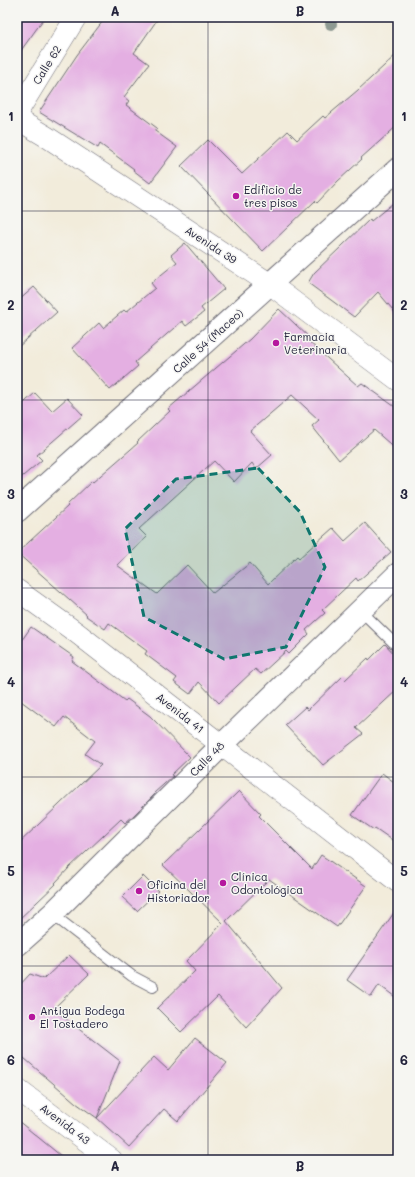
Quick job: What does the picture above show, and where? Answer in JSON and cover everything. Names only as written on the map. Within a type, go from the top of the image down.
[{"type":"main road","name":"Calle 54 (Maceo)","points":[[17,511],[398,170]]},
{"type":"main road","name":"Calle 48","points":[[17,945],[52,914],[221,746],[398,574]]},
{"type":"street","name":"Calle 62","points":[[17,113],[76,17]]},
{"type":"street","name":"Avenida 39","points":[[17,119],[47,137],[270,284],[398,380]]},
{"type":"street","name":"Avenida 41","points":[[17,590],[77,633],[398,882]]},
{"type":"street","name":"Avenida 43","points":[[17,1089],[112,1160]]},
{"type":"lane","points":[[360,610],[398,647]]},
{"type":"lane","points":[[52,914],[132,976],[153,987]]},
{"type":"highlighted area","points":[[258,468],[300,512],[325,567],[286,647],[224,659],[144,617],[125,529],[176,479]]},
{"type":"building","points":[[17,17],[45,17],[17,56]]},
{"type":"building","points":[[106,17],[159,17],[134,53],[149,64],[124,97],[129,101],[126,105],[157,128],[155,131],[177,147],[150,183],[100,144],[98,148],[39,112],[77,55]]},
{"type":"building","points":[[398,53],[398,125],[361,158],[362,159],[317,203],[315,201],[263,251],[181,166],[208,140],[242,174],[288,131],[297,140],[323,116],[325,118],[358,90]]},
{"type":"building","points":[[398,199],[398,316],[378,292],[354,317],[308,283],[314,273],[370,219],[371,221]]},
{"type":"building","points":[[185,243],[224,289],[201,308],[204,312],[186,326],[182,321],[135,362],[138,366],[110,390],[72,348],[99,323],[103,328],[124,310],[126,312],[155,288],[151,283],[177,262],[171,255]]},
{"type":"building","points":[[34,287],[57,312],[17,348],[17,302]]},
{"type":"building","points":[[279,309],[311,339],[308,341],[358,386],[362,383],[398,409],[398,451],[374,430],[339,460],[312,426],[319,420],[292,395],[250,431],[272,455],[256,469],[252,463],[234,482],[214,461],[139,529],[147,537],[117,565],[157,594],[187,565],[213,593],[250,563],[268,584],[297,556],[299,558],[333,528],[345,541],[365,523],[391,552],[358,581],[356,578],[322,610],[325,613],[306,630],[309,634],[289,654],[286,651],[261,674],[255,669],[219,703],[199,682],[190,694],[174,682],[177,678],[145,654],[147,651],[109,623],[105,629],[86,616],[87,615],[17,553],[68,506],[67,505],[92,481],[93,482],[138,443],[137,442],[170,411],[168,409],[250,339]]},
{"type":"building","points":[[35,393],[52,411],[67,398],[83,415],[37,455],[42,460],[17,481],[17,409]]},
{"type":"building","points":[[31,627],[74,657],[72,661],[125,701],[127,699],[150,716],[190,757],[133,816],[125,823],[121,819],[69,868],[55,883],[56,884],[17,921],[17,845],[101,765],[85,754],[95,741],[64,717],[56,727],[17,698],[17,647]]},
{"type":"building","points":[[385,644],[398,658],[398,689],[356,728],[363,734],[323,765],[285,725],[305,707],[308,710],[342,677],[345,680]]},
{"type":"building","points":[[382,773],[398,785],[398,844],[375,828],[374,830],[352,815]]},
{"type":"building","points":[[239,791],[261,814],[259,816],[312,869],[321,855],[366,886],[337,927],[269,879],[226,921],[282,988],[246,1027],[218,996],[181,1032],[157,1008],[195,971],[186,961],[223,923],[163,865]]},
{"type":"building","points":[[143,876],[158,891],[137,911],[122,897]]},
{"type":"building","points":[[398,907],[398,999],[379,985],[371,997],[347,980]]},
{"type":"building","points":[[69,955],[89,974],[53,1009],[120,1061],[97,1118],[76,1103],[17,1052],[17,988],[30,974],[44,979]]},
{"type":"building","points":[[195,1038],[227,1063],[178,1121],[164,1109],[129,1147],[97,1118],[154,1057],[168,1070]]},
{"type":"building","points":[[17,1120],[66,1160],[17,1160]]},
{"type":"place","name":"Edificio de tres pisos","points":[[236,196]]},
{"type":"place","name":"Farmacia Veterinaria","points":[[276,343]]},
{"type":"place","name":"Clínica Odontológica","points":[[223,883]]},
{"type":"place","name":"Oficina del Historiador","points":[[139,891]]},
{"type":"place","name":"Antigua Bodega El Tostadero","points":[[32,1017]]}]
